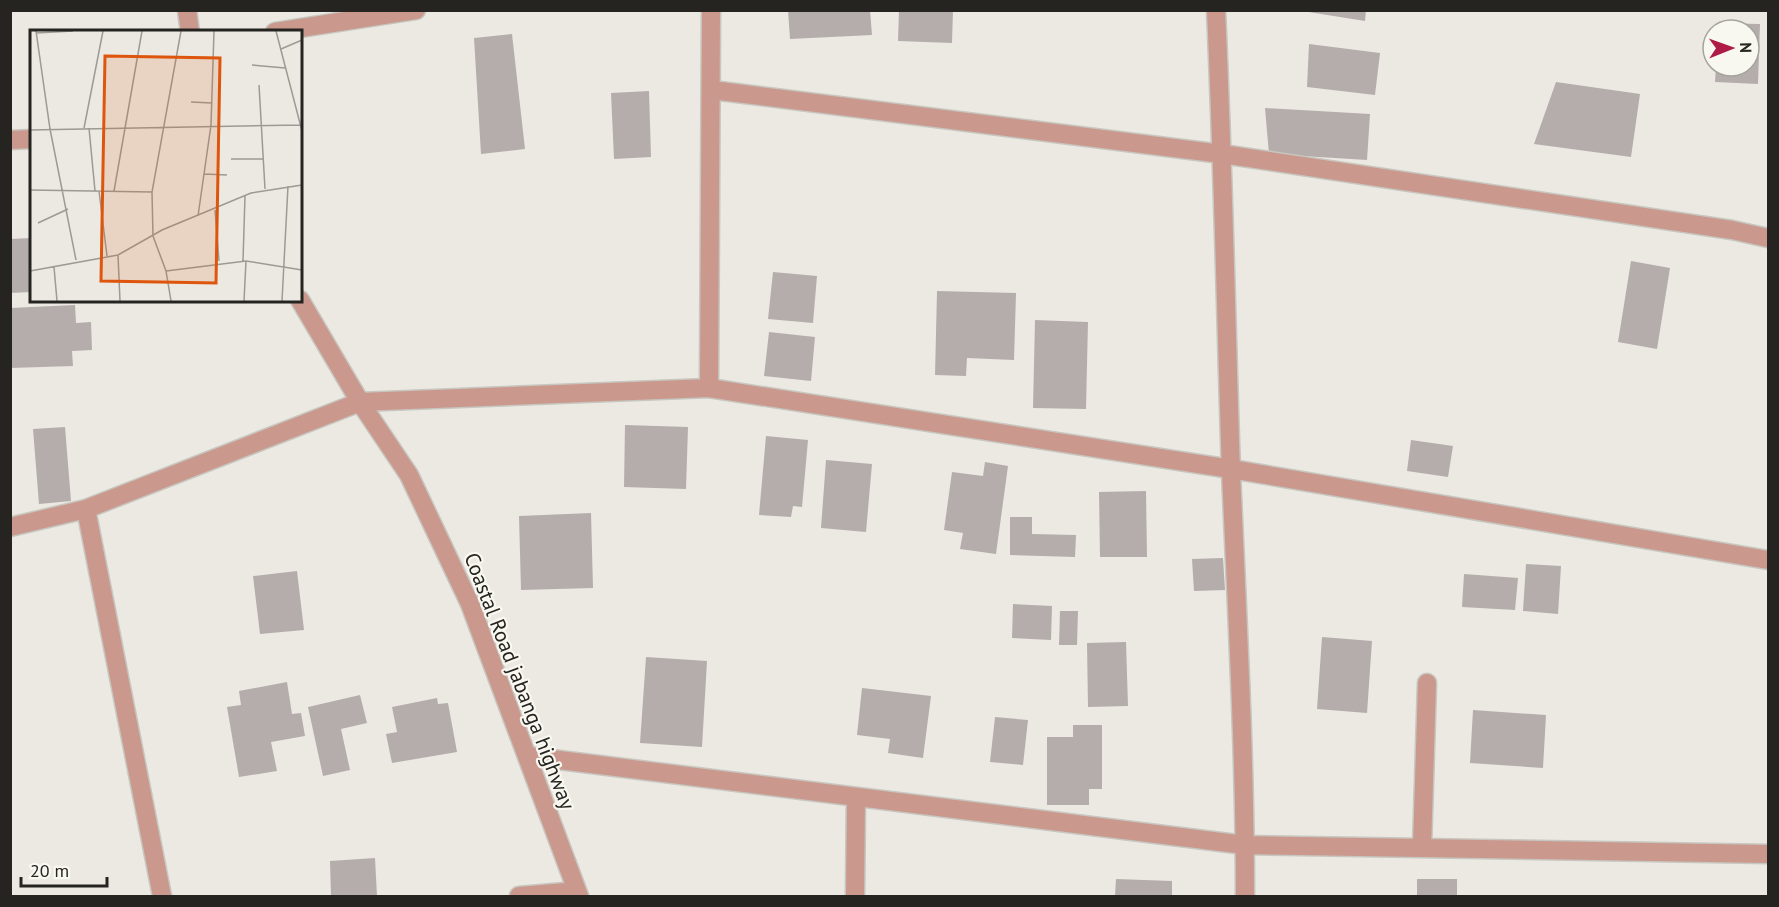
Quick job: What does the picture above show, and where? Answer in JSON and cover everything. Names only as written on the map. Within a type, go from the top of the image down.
[{"type":"street","points":[[187,10],[190,30]]},
{"type":"street","points":[[288,30],[416,10]]},
{"type":"street","points":[[709,387],[711,10]]},
{"type":"street","points":[[1216,10],[1245,897]]},
{"type":"street","points":[[712,90],[1222,154],[1721,228],[1768,238]]},
{"type":"street","points":[[10,140],[30,139]]},
{"type":"street","name":"Coastal Road jabanga highway","points":[[301,302],[360,402],[409,475],[465,593],[578,894]]},
{"type":"street","points":[[10,527],[86,509],[360,402],[709,387],[1231,469],[1768,560]]},
{"type":"street","points":[[86,509],[162,897]]},
{"type":"street","points":[[1422,848],[1427,682]]},
{"type":"street","points":[[527,756],[1245,845],[1768,854]]},
{"type":"street","points":[[855,897],[856,797]]},
{"type":"street","points":[[519,897],[578,894]]},
{"type":"building","points":[[788,10],[870,10],[872,35],[790,39]]},
{"type":"building","points":[[899,10],[953,10],[952,43],[898,41]]},
{"type":"building","points":[[1296,10],[1366,10],[1365,21]]},
{"type":"building","points":[[512,34],[525,149],[481,154],[474,38]]},
{"type":"building","points":[[1309,44],[1380,53],[1375,95],[1307,87]]},
{"type":"building","points":[[1715,78],[1758,78],[1758,84],[1715,82]]},
{"type":"building","points":[[1556,82],[1640,94],[1631,157],[1534,144]]},
{"type":"building","points":[[649,91],[651,157],[614,159],[611,93]]},
{"type":"building","points":[[1265,108],[1370,114],[1367,160],[1269,154]]},
{"type":"building","points":[[30,238],[30,292],[10,293],[10,239]]},
{"type":"building","points":[[1631,261],[1670,268],[1657,349],[1618,342]]},
{"type":"building","points":[[773,272],[817,276],[813,323],[768,319]]},
{"type":"building","points":[[937,291],[1016,293],[1014,360],[967,358],[966,376],[935,375]]},
{"type":"building","points":[[75,305],[76,323],[91,322],[92,350],[72,351],[73,366],[10,368],[10,308]]},
{"type":"building","points":[[1035,320],[1088,322],[1086,409],[1033,408]]},
{"type":"building","points":[[769,332],[815,337],[811,381],[764,376]]},
{"type":"building","points":[[625,425],[688,427],[686,489],[624,487]]},
{"type":"building","points":[[65,427],[71,501],[39,504],[33,429]]},
{"type":"building","points":[[766,436],[808,440],[802,507],[793,506],[791,517],[759,515]]},
{"type":"building","points":[[1411,440],[1453,446],[1448,477],[1407,471]]},
{"type":"building","points":[[826,460],[872,464],[866,532],[821,528]]},
{"type":"building","points":[[985,462],[1008,466],[996,554],[960,549],[963,533],[944,530],[952,472],[983,476]]},
{"type":"building","points":[[1146,491],[1147,557],[1100,557],[1099,492]]},
{"type":"building","points":[[591,513],[593,588],[521,590],[519,516]]},
{"type":"building","points":[[1010,517],[1032,517],[1032,534],[1076,535],[1075,557],[1010,555]]},
{"type":"building","points":[[1223,558],[1225,590],[1194,591],[1192,559]]},
{"type":"building","points":[[1526,564],[1561,566],[1558,614],[1523,611]]},
{"type":"building","points":[[297,571],[304,630],[260,634],[253,576]]},
{"type":"building","points":[[1464,574],[1518,578],[1515,610],[1462,607]]},
{"type":"building","points":[[1013,604],[1052,606],[1051,640],[1012,638]]},
{"type":"building","points":[[1060,611],[1078,611],[1077,645],[1059,645]]},
{"type":"building","points":[[1322,637],[1372,641],[1367,713],[1317,709]]},
{"type":"building","points":[[1126,642],[1128,706],[1088,707],[1087,643]]},
{"type":"building","points":[[646,657],[707,661],[702,747],[640,743]]},
{"type":"building","points":[[287,682],[292,714],[301,713],[305,736],[271,742],[277,771],[239,777],[227,707],[241,705],[239,691]]},
{"type":"building","points":[[862,688],[931,696],[923,758],[888,753],[890,739],[857,735]]},
{"type":"building","points":[[360,695],[367,723],[341,729],[350,770],[323,776],[308,707]]},
{"type":"building","points":[[437,698],[438,704],[448,703],[457,752],[392,763],[386,734],[397,732],[392,707]]},
{"type":"building","points":[[1473,710],[1546,715],[1543,768],[1470,763]]},
{"type":"building","points":[[995,717],[1028,720],[1023,765],[990,762]]},
{"type":"building","points":[[1073,725],[1102,725],[1102,789],[1089,789],[1089,805],[1047,805],[1047,737],[1073,737]]},
{"type":"building","points":[[375,858],[377,896],[331,896],[330,861]]},
{"type":"building","points":[[1116,879],[1172,881],[1172,896],[1115,896]]},
{"type":"building","points":[[1417,879],[1457,879],[1457,896],[1417,896]]}]
